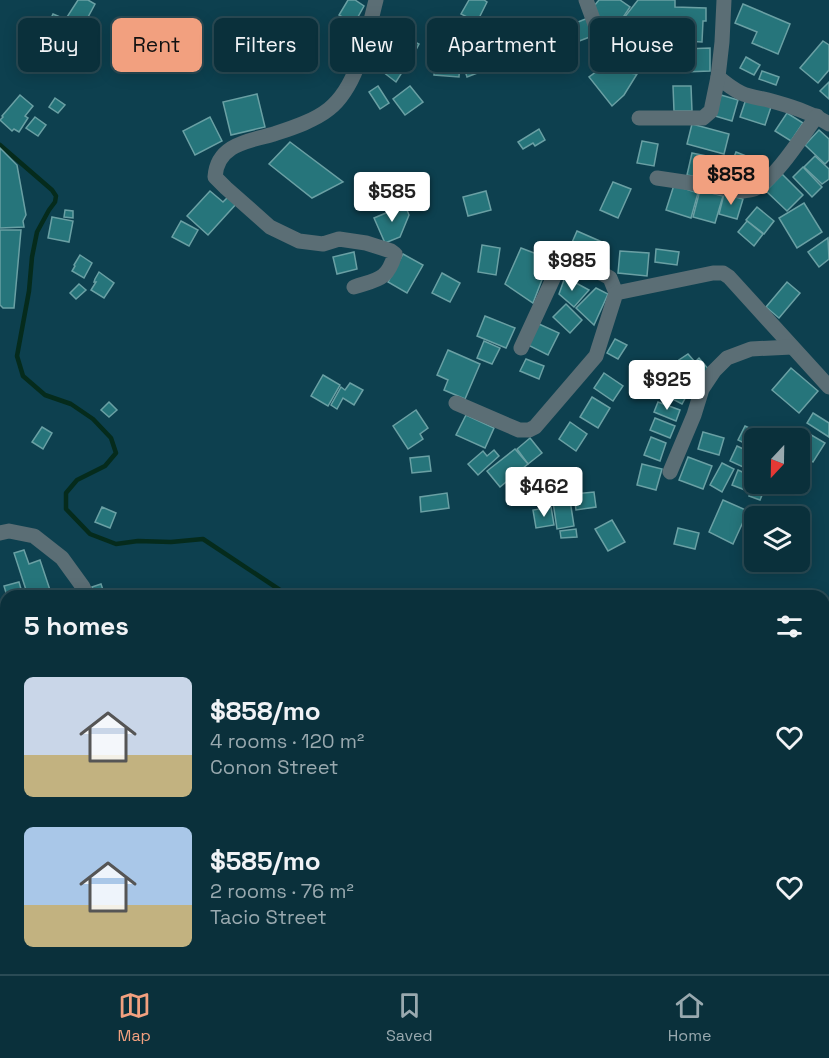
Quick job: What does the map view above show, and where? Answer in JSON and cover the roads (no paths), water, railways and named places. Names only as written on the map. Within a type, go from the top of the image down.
[{"type":"street","points":[[354,287],[385,276],[395,254],[366,243],[339,239],[323,244],[299,241],[270,227],[215,177],[216,167],[229,150],[243,142],[312,119],[329,109],[341,96],[351,81],[367,36],[376,0]]},
{"type":"street","points":[[586,0],[593,18]]},
{"type":"street","points":[[639,117],[703,118],[711,111],[718,77],[724,0]]},
{"type":"street","points":[[657,178],[744,191],[756,189],[823,120],[784,104],[742,94],[718,77]]},
{"type":"street","points":[[456,403],[519,430],[529,430],[535,427],[596,356],[616,293],[610,278],[563,257],[521,348]]},
{"type":"street","points":[[616,293],[713,273],[723,273],[829,387]]},
{"type":"street","points":[[670,472],[702,390],[714,371],[727,358],[751,349],[792,347]]},
{"type":"street","points":[[0,533],[9,531],[34,536],[62,558],[84,590]]},
{"type":"waterway","points":[[0,145],[56,196],[55,202],[37,232],[32,257],[29,291],[17,356],[23,376],[45,395],[71,404],[93,419],[111,438],[116,453],[105,466],[77,480],[66,493],[66,509],[90,534],[116,544],[203,539],[280,590]]}]
